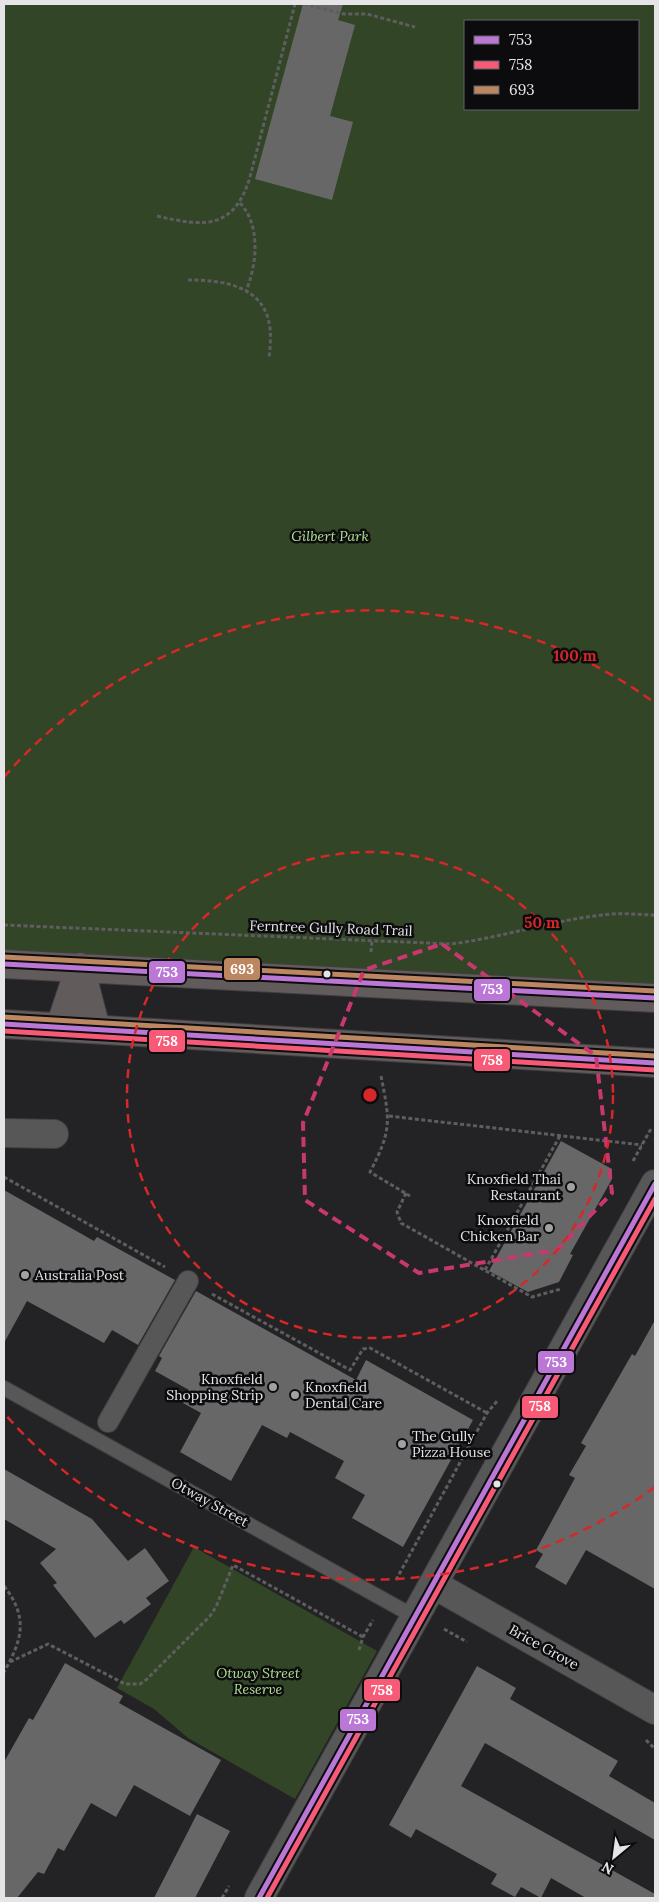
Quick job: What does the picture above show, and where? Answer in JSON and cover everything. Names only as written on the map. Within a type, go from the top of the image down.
[{"type":"main road","points":[[4,964],[655,998]]},
{"type":"main road","points":[[60,1027],[80,967]]},
{"type":"main road","points":[[80,967],[96,1029]]},
{"type":"main road","points":[[4,1024],[422,1051],[655,1063]]},
{"type":"street","points":[[4,1133],[54,1134]]},
{"type":"street","points":[[259,1898],[655,1184]]},
{"type":"street","points":[[108,1422],[188,1281]]},
{"type":"street","name":"Brice Grove","points":[[433,1584],[655,1710]]},
{"type":"lane","name":"Otway Street","points":[[4,1388],[415,1617]]},
{"type":"path","points":[[158,216],[196,224],[211,222],[234,212],[250,177],[295,4]]},
{"type":"path","points":[[304,4],[344,14],[367,14],[414,27]]},
{"type":"path","points":[[240,202],[248,211],[252,221],[254,265],[246,291]]},
{"type":"path","points":[[188,280],[218,280],[237,285],[255,298],[264,311],[270,326],[269,359]]},
{"type":"path","name":"Ferntree Gully Road Trail","points":[[4,926],[451,944],[479,941],[586,917],[615,914],[655,915]]},
{"type":"path","points":[[379,1068],[389,1116],[384,1142],[370,1172],[408,1194],[397,1212],[401,1223],[532,1296],[560,1290],[565,1282]]},
{"type":"path","points":[[389,1116],[561,1134],[642,1145]]},
{"type":"path","points":[[632,1162],[652,1127]]},
{"type":"path","points":[[485,1270],[561,1134]]},
{"type":"path","points":[[4,1177],[350,1370],[363,1349],[370,1348],[488,1413]]},
{"type":"path","points":[[395,1582],[492,1407]]},
{"type":"path","points":[[10,1662],[48,1644],[125,1684],[140,1684],[154,1673],[210,1616],[216,1608],[233,1565],[363,1637]]},
{"type":"path","points":[[4,1586],[13,1600],[20,1617],[21,1633],[10,1662],[4,1672]]},
{"type":"highlighted area","points":[[442,944],[596,1056],[612,1193],[557,1250],[419,1273],[305,1200],[303,1123],[364,970]]},
{"type":"green space","name":"Gilbert Park","points":[[4,4],[655,4],[655,998],[4,964]]},
{"type":"green space","name":"Otway Street Reserve","points":[[194,1547],[377,1651],[295,1799],[188,1738],[154,1709],[117,1688]]},
{"type":"building","points":[[303,4],[343,4],[338,20],[355,25],[330,116],[353,122],[332,200],[255,179]]},
{"type":"building","points":[[561,1141],[612,1169],[612,1179],[570,1254],[573,1255],[559,1282],[528,1292],[489,1271]]},
{"type":"building","points":[[4,1190],[94,1241],[97,1237],[175,1280],[138,1345],[112,1330],[104,1343],[27,1301],[4,1343]]},
{"type":"building","points":[[196,1291],[356,1380],[366,1360],[473,1420],[403,1547],[352,1518],[365,1495],[335,1478],[344,1461],[290,1432],[287,1438],[262,1425],[231,1481],[180,1452],[201,1413],[183,1403],[189,1390],[155,1371],[162,1358],[159,1356]]},
{"type":"building","points":[[655,1320],[655,1589],[586,1550],[566,1585],[535,1567],[543,1554],[536,1550],[575,1478],[569,1475],[586,1446],[581,1443],[632,1354],[635,1356]]},
{"type":"building","points":[[4,1469],[92,1519],[128,1561],[145,1548],[169,1581],[146,1598],[151,1604],[124,1624],[121,1620],[95,1638],[53,1585],[57,1583],[40,1563],[56,1549],[4,1519]]},
{"type":"building","points":[[65,1663],[123,1696],[119,1703],[221,1760],[190,1816],[134,1785],[116,1817],[91,1803],[64,1851],[58,1848],[44,1874],[38,1872],[17,1898],[4,1898],[4,1762],[29,1718],[33,1720]]},
{"type":"building","points":[[477,1666],[516,1688],[510,1699],[618,1761],[609,1776],[655,1803],[655,1840],[485,1743],[461,1786],[655,1894],[655,1898],[586,1898],[551,1878],[541,1898],[521,1887],[515,1897],[491,1884],[497,1874],[416,1829],[411,1838],[389,1825]]},
{"type":"building","points":[[197,1814],[230,1831],[195,1898],[154,1898]]},
{"type":"transit line","name":"693","points":[[4,957],[655,991]]},
{"type":"transit line","name":"753","points":[[4,964],[655,998]]},
{"type":"transit line","name":"693","points":[[4,1017],[655,1056]]},
{"type":"transit line","name":"753","points":[[4,1024],[655,1063]]},
{"type":"transit line","name":"758","points":[[4,1031],[655,1070]]},
{"type":"transit line","name":"753","points":[[259,1898],[655,1184]]},
{"type":"transit line","name":"758","points":[[267,1898],[655,1199]]},
{"type":"place","name":"Knoxfield Thai Restaurant","points":[[571,1187]]},
{"type":"place","name":"Knoxfield Chicken Bar","points":[[549,1228]]},
{"type":"place","name":"Australia Post","points":[[25,1275]]},
{"type":"place","name":"Knoxfield Shopping Strip","points":[[273,1387]]},
{"type":"place","name":"Knoxfield Dental Care","points":[[295,1395]]},
{"type":"place","name":"The Gully Pizza House","points":[[402,1444]]}]
